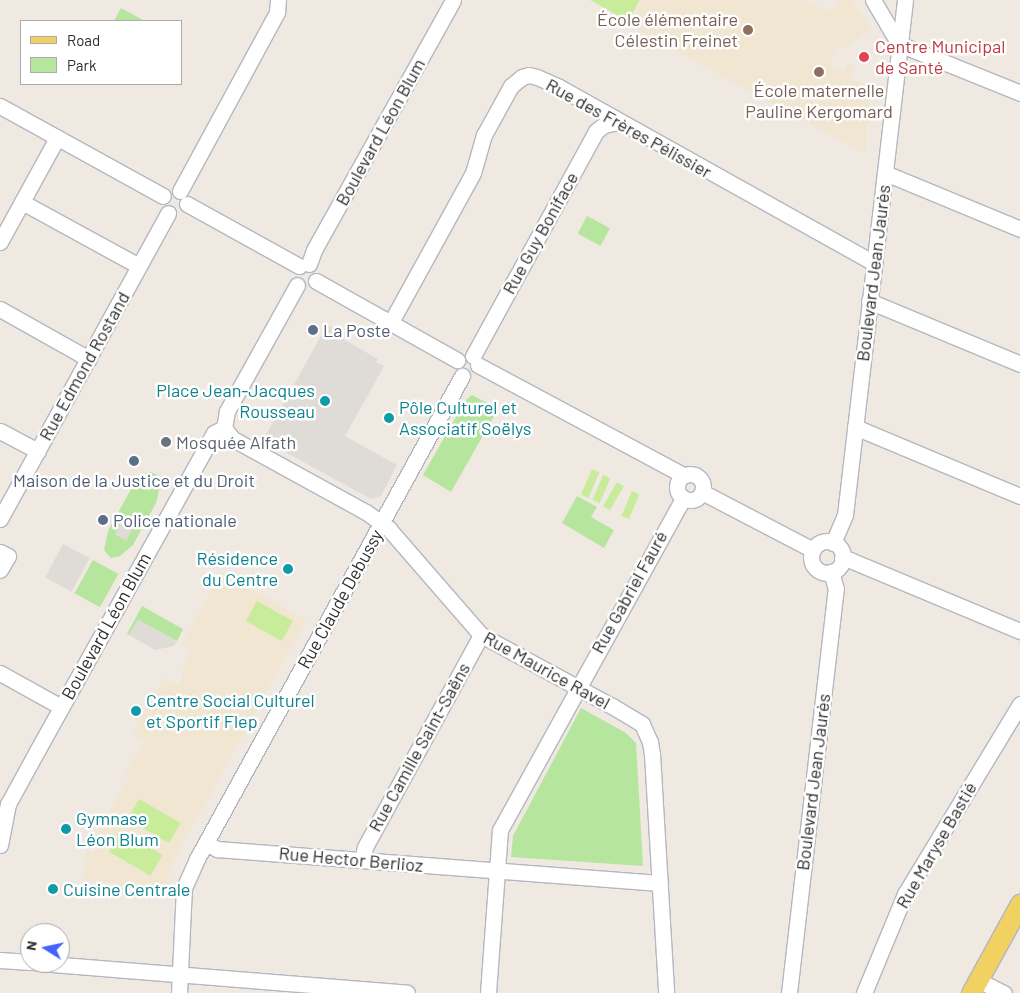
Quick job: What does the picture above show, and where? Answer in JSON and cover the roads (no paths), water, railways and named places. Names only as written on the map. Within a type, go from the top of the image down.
[{"type":"main road","points":[[975,986],[1020,904]]},
{"type":"street","name":"Rue Edmond Rostand","points":[[0,519],[139,266],[179,205],[277,12],[278,0]]},
{"type":"street","name":"Boulevard Léon Blum","points":[[0,845],[4,802],[61,707],[214,433],[224,428],[227,411],[300,272],[453,0]]},
{"type":"street","points":[[873,0],[899,44],[1020,93]]},
{"type":"street","name":"Boulevard Jean Jaurès","points":[[833,543],[845,515],[905,0]]},
{"type":"street","name":"Rue des Frères Pélissier","points":[[392,322],[473,173],[484,135],[516,81],[529,75],[544,79],[618,122],[874,263]]},
{"type":"street","points":[[0,106],[163,196],[163,207],[179,205],[300,272],[317,273],[316,281],[457,360],[462,355],[472,368],[681,486],[694,499],[702,492],[703,483],[698,476],[690,474],[681,486]]},
{"type":"street","name":"Rue Guy Boniface","points":[[472,368],[596,131],[604,125],[618,122]]},
{"type":"street","points":[[0,242],[4,226],[22,202],[57,138]]},
{"type":"street","points":[[885,173],[1020,229]]},
{"type":"street","points":[[22,202],[139,266]]},
{"type":"street","points":[[869,301],[1020,364]]},
{"type":"street","points":[[0,310],[89,359]]},
{"type":"street","name":"Rue Claude Debussy","points":[[179,993],[184,888],[206,843],[382,524],[472,368]]},
{"type":"street","points":[[855,427],[1020,496]]},
{"type":"street","name":"Rue Maurice Ravel","points":[[224,428],[233,439],[358,508],[382,524],[481,635],[642,724],[652,754],[666,993]]},
{"type":"street","points":[[0,431],[38,451]]},
{"type":"street","name":"Rue Gabriel Fauré","points":[[488,993],[500,830],[577,687],[681,486]]},
{"type":"street","points":[[702,492],[813,550]]},
{"type":"street","points":[[824,542],[833,543],[841,550],[842,560],[838,568],[831,572],[821,572],[813,565],[813,550],[824,542]]},
{"type":"street","points":[[0,552],[8,556],[0,570]]},
{"type":"street","points":[[842,560],[850,560],[1020,631]]},
{"type":"street","name":"Boulevard Jean Jaurès","points":[[789,993],[836,589],[831,572]]},
{"type":"street","name":"Rue Camille Saint-Saëns","points":[[362,860],[365,847],[481,635]]},
{"type":"street","points":[[0,673],[61,707]]},
{"type":"street","name":"Rue Maryse Bastié","points":[[864,993],[905,894],[1020,704]]},
{"type":"street","name":"Rue Hector Berlioz","points":[[206,843],[217,849],[660,883]]},
{"type":"street","points":[[0,960],[20,961]]},
{"type":"street","points":[[70,966],[407,993]]},
{"type":"street","points":[[975,986],[1004,993]]},
{"type":"place","name":"École élémentaire Célestin Freinet","points":[[748,30]]},
{"type":"place","name":"Centre Municipal de Santé","points":[[864,57]]},
{"type":"place","name":"École maternelle Pauline Kergomard","points":[[819,72]]},
{"type":"place","name":"La Poste","points":[[313,330]]},
{"type":"place","name":"Place Jean-Jacques Rousseau","points":[[325,401]]},
{"type":"place","name":"Pôle Culturel et Associatif Soëlys","points":[[389,418]]},
{"type":"place","name":"Mosquée Alfath","points":[[166,442]]},
{"type":"place","name":"Maison de la Justice et du Droit","points":[[134,461]]},
{"type":"place","name":"Police nationale","points":[[103,520]]},
{"type":"place","name":"Résidence du Centre","points":[[288,569]]},
{"type":"place","name":"Centre Social Culturel et Sportif Flep","points":[[136,711]]},
{"type":"place","name":"Gymnase Léon Blum","points":[[66,829]]},
{"type":"place","name":"Cuisine Centrale","points":[[53,889]]}]
